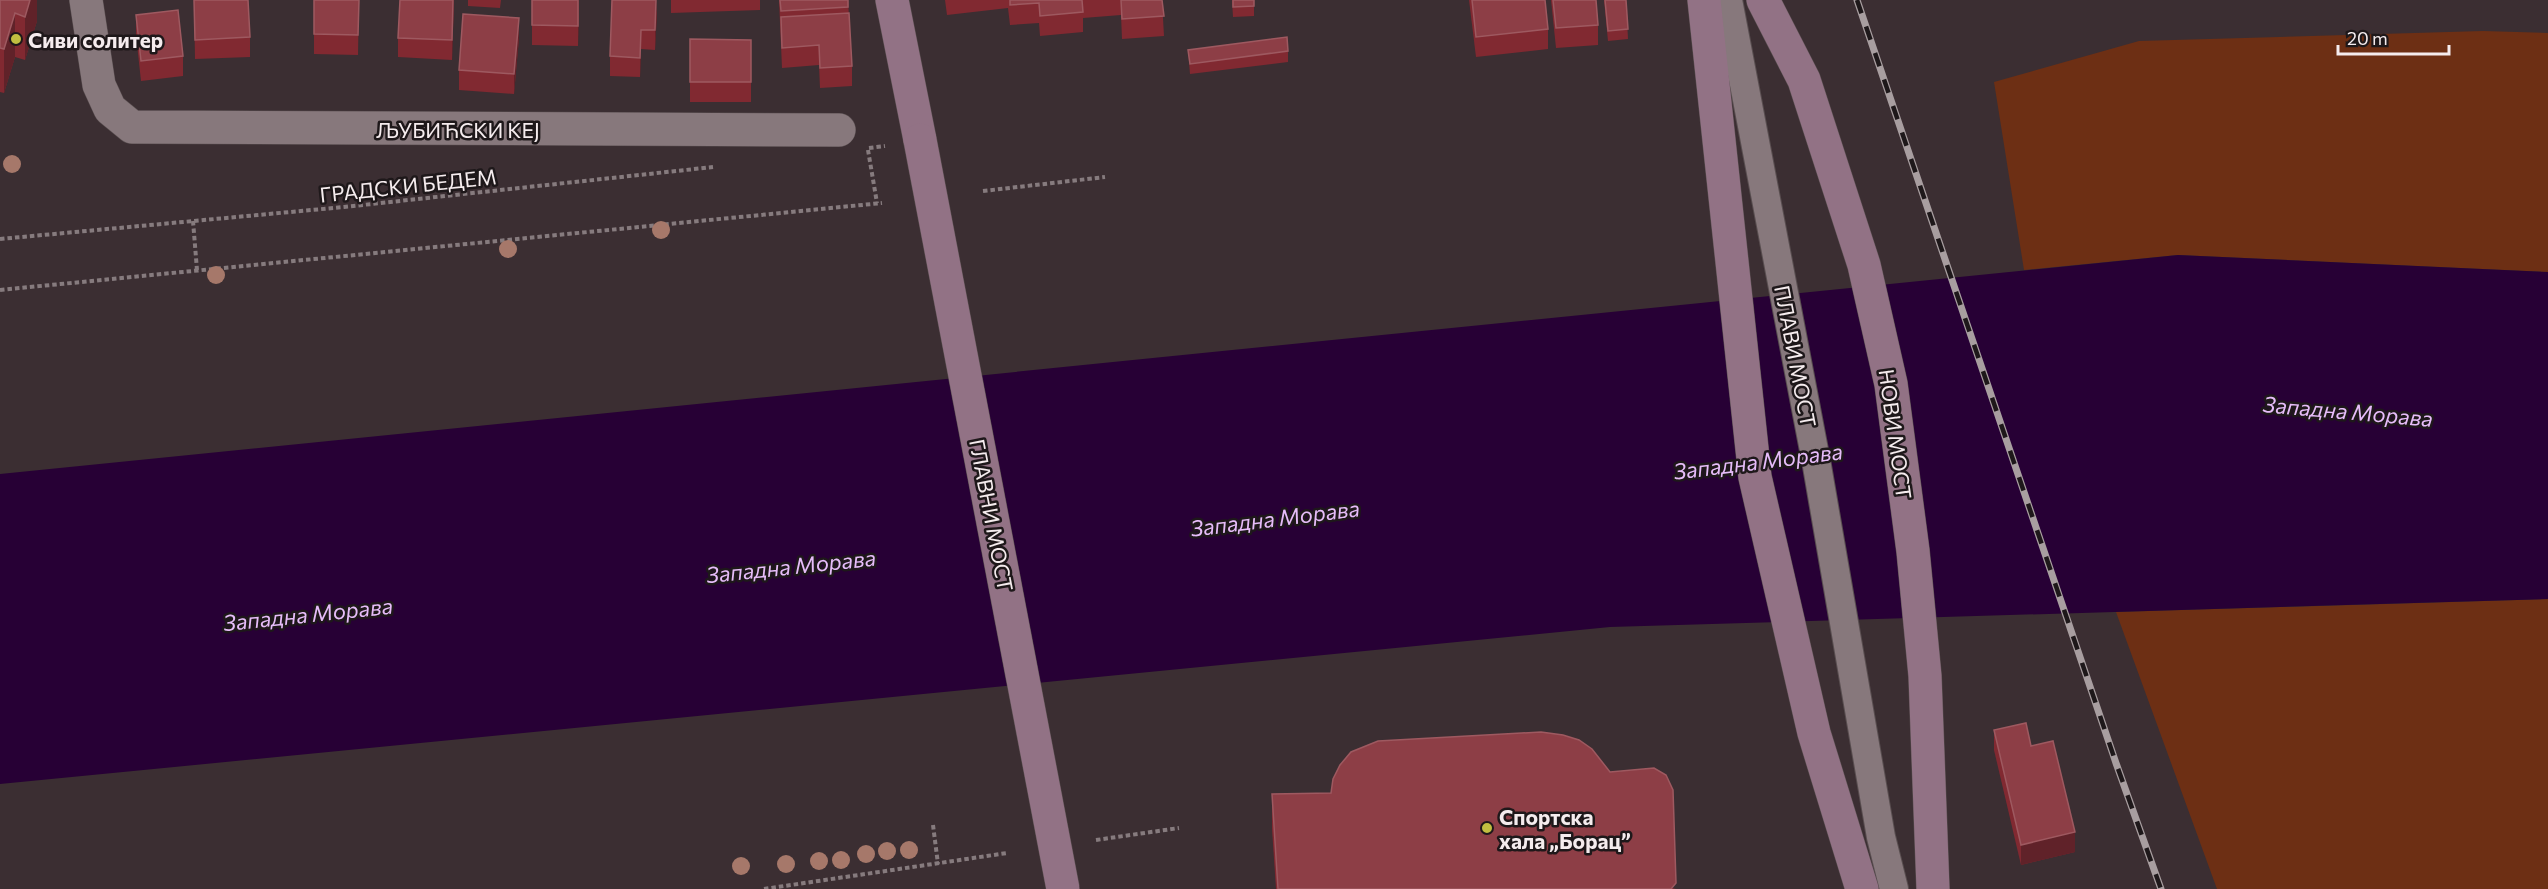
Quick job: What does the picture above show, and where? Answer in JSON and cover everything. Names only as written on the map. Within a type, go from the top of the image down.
[{"type":"main road","name":"ГЛАВНИ МОСТ","points":[[892,0],[1063,889]]},
{"type":"main road","points":[[1704,0],[1755,477],[1814,733],[1862,889]]},
{"type":"main road","name":"НОВИ МОСТ","points":[[1763,0],[1804,80],[1864,265],[1891,384],[1925,676],[1933,889]]},
{"type":"street","name":"ЉУБИЋСКИ КЕЈ","points":[[86,0],[99,85],[110,109],[132,127],[839,130]]},
{"type":"street","name":"ПЛАВИ МОСТ","points":[[1728,0],[1815,455],[1881,837],[1894,889]]},
{"type":"path","points":[[0,290],[879,203],[867,149]]},
{"type":"path","name":"ГРАДСКИ БЕДЕМ","points":[[0,239],[345,207],[724,166]]},
{"type":"path","points":[[983,191],[1105,177]]},
{"type":"path","points":[[193,221],[197,270]]},
{"type":"path","points":[[933,825],[938,864]]},
{"type":"path","points":[[1096,840],[1179,828]]},
{"type":"path","points":[[764,889],[1007,853]]},
{"type":"shaded area","points":[[2483,31],[2548,33],[2548,272],[2178,255],[2024,270],[1994,82],[2139,41]]},
{"type":"shaded area","points":[[2548,599],[2548,889],[2217,889],[2116,612]]},
{"type":"water","name":"Западна Морава","points":[[2178,255],[2548,272],[2548,599],[1610,627],[0,784],[0,474]]},
{"type":"building","points":[[0,0],[30,0],[25,17],[15,13],[4,49],[0,48]]},
{"type":"building","points":[[194,0],[248,0],[250,37],[195,40]]},
{"type":"building","points":[[314,0],[359,0],[358,35],[314,34]]},
{"type":"building","points":[[400,0],[453,0],[452,40],[398,38]]},
{"type":"building","points":[[532,0],[578,0],[578,26],[532,25]]},
{"type":"building","points":[[612,0],[656,0],[655,30],[641,30],[640,58],[610,56]]},
{"type":"building","points":[[780,0],[848,0],[848,7],[781,11]]},
{"type":"building","points":[[1010,0],[1082,0],[1083,12],[1040,16],[1039,3],[1010,5]]},
{"type":"building","points":[[1121,0],[1162,0],[1164,16],[1122,19]]},
{"type":"building","points":[[1233,0],[1254,0],[1254,6],[1233,7]]},
{"type":"building","points":[[1472,0],[1545,0],[1548,29],[1476,37]]},
{"type":"building","points":[[1553,0],[1596,0],[1598,25],[1556,28]]},
{"type":"building","points":[[1605,0],[1626,0],[1628,29],[1608,31]]},
{"type":"building","points":[[178,10],[183,56],[141,61],[136,15]]},
{"type":"building","points":[[849,13],[852,66],[820,68],[819,45],[782,48],[781,17]]},
{"type":"building","points":[[463,14],[519,18],[514,74],[459,70]]},
{"type":"building","points":[[1287,37],[1288,51],[1190,64],[1188,50]]},
{"type":"building","points":[[690,39],[751,40],[751,82],[690,82]]},
{"type":"building","points":[[2026,723],[2031,746],[2053,741],[2075,832],[2021,845],[1994,730]]},
{"type":"building","name":"Спортска хала „Борац”","points":[[1541,732],[1579,740],[1592,749],[1610,772],[1654,768],[1666,775],[1673,790],[1676,883],[1671,889],[1278,889],[1272,794],[1331,793],[1333,779],[1340,765],[1351,752],[1378,741]]},
{"type":"railway","points":[[1857,0],[2116,763],[2161,889]]},
{"type":"place","name":"Сиви солитер","points":[[16,39]]},
{"type":"place","name":"Спортска хала „Борац”","points":[[1487,828]]}]
